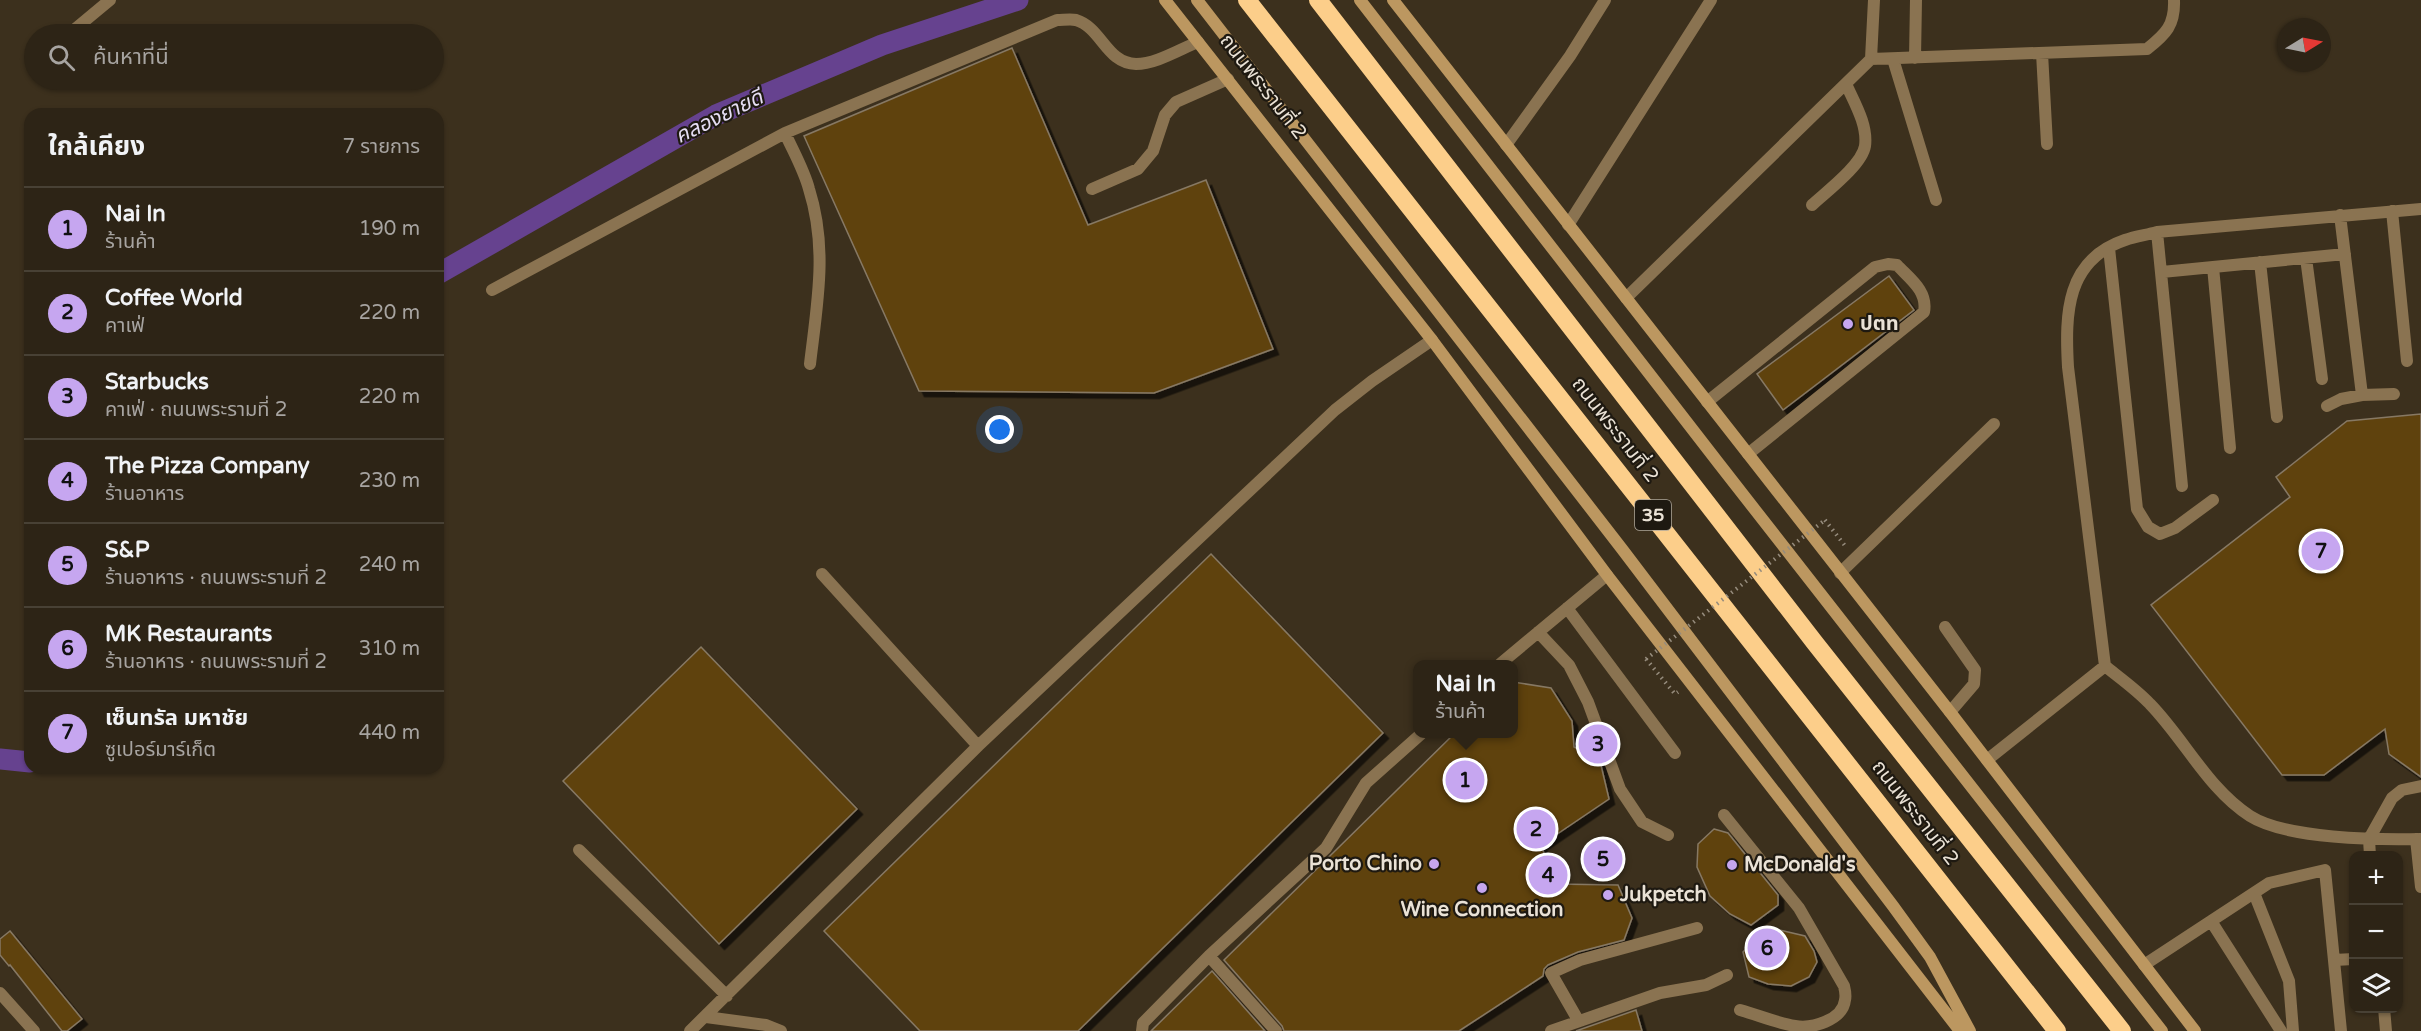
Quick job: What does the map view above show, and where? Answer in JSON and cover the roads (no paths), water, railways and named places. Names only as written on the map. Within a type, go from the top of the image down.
[{"type":"highway","name":"ถนนพระรามที่ 2","points":[[1248,0],[2057,1031]]},
{"type":"highway","name":"ถนนพระรามที่ 2","points":[[1318,0],[1815,643],[2122,1031]]},
{"type":"main road","name":"ถนนพระรามที่ 2","points":[[1166,0],[1432,340],[1607,575],[1960,1031]]},
{"type":"main road","points":[[1197,0],[1622,549],[1930,957],[1970,1031]]},
{"type":"main road","points":[[1360,0],[2162,1031]]},
{"type":"main road","points":[[1393,0],[1950,712],[2195,1031]]},
{"type":"street","points":[[81,24],[110,0]]},
{"type":"street","points":[[1506,145],[1570,56],[1605,0]]},
{"type":"street","points":[[1568,225],[1711,0]]},
{"type":"street","points":[[1626,298],[1871,59],[1874,0]]},
{"type":"street","points":[[1915,58],[1916,0]]},
{"type":"street","points":[[1871,59],[2147,49],[2166,34],[2174,10],[2174,0]]},
{"type":"street","points":[[492,290],[785,133],[1057,20],[1076,20],[1089,27],[1121,61],[1136,64],[1149,62],[1198,42]]},
{"type":"street","points":[[2042,52],[2047,144]]},
{"type":"street","points":[[1893,58],[1936,200]]},
{"type":"street","points":[[1092,189],[1138,169],[1153,151],[1165,115],[1176,102],[1228,79]]},
{"type":"street","points":[[1812,205],[1854,166],[1865,147],[1862,121],[1846,84]]},
{"type":"street","points":[[785,133],[809,187],[818,222],[819,291],[810,364]]},
{"type":"street","points":[[2421,209],[2157,232],[2124,240],[2099,252],[2085,265],[2076,283],[2066,326],[2068,367],[2105,666],[2151,704],[2226,798],[2252,817],[2278,829],[2369,838],[2419,839],[2421,887]]},
{"type":"street","points":[[2392,211],[2407,362]]},
{"type":"street","points":[[2340,215],[2362,395]]},
{"type":"street","points":[[2157,232],[2182,486]]},
{"type":"street","points":[[2109,248],[2137,508],[2148,527],[2160,534],[2175,528],[2213,500]]},
{"type":"street","points":[[2162,272],[2345,254]]},
{"type":"street","points":[[2306,258],[2322,379]]},
{"type":"street","points":[[2260,262],[2277,417]]},
{"type":"street","points":[[1707,402],[1875,267],[1888,264],[1897,265],[1924,294],[1926,303],[1924,312],[1748,454]]},
{"type":"street","points":[[2212,267],[2230,448]]},
{"type":"street","points":[[690,1031],[978,746],[1335,410],[1372,381],[1432,340]]},
{"type":"street","points":[[2327,406],[2341,399],[2362,395],[2394,394]]},
{"type":"street","points":[[1840,573],[1994,424]]},
{"type":"street","points":[[822,574],[978,746]]},
{"type":"street","points":[[1505,660],[1607,575]]},
{"type":"street","points":[[1567,608],[1675,753]]},
{"type":"street","points":[[1945,627],[1975,670],[1974,684],[1950,712]]},
{"type":"street","points":[[1538,632],[1569,665],[1588,702],[1620,789],[1642,822],[1668,835]]},
{"type":"street","points":[[1987,760],[2105,666]]},
{"type":"street","points":[[1142,1031],[1143,1023],[1209,957],[1326,848],[1366,783],[1417,738]]},
{"type":"street","points":[[2370,851],[2369,838],[2392,798],[2403,790],[2421,786]]},
{"type":"street","points":[[1724,815],[1798,909],[1844,986],[1843,1007],[1836,1016],[1817,1024],[1797,1026],[1740,1010]]},
{"type":"street","points":[[579,850],[727,996]]},
{"type":"street","points":[[2144,965],[2269,883],[2325,870],[2341,1031]]},
{"type":"street","points":[[2254,893],[2289,981],[2293,1031]]},
{"type":"street","points":[[2211,921],[2281,1031]]},
{"type":"street","points":[[1578,1020],[1551,974],[1580,960],[1697,928]]},
{"type":"street","points":[[1209,957],[1276,1031]]},
{"type":"street","points":[[2334,960],[2349,959]]},
{"type":"street","points":[[1551,1031],[1660,993],[1706,985],[1727,975]]},
{"type":"street","points":[[0,993],[34,1031]]},
{"type":"street","points":[[2384,1013],[2386,1031]]},
{"type":"street","points":[[706,1017],[766,1025],[781,1031]]},
{"type":"waterway","name":"คลองยายดี","points":[[444,271],[716,115],[882,45],[1018,0]]},
{"type":"waterway","name":"คลองยายดี","points":[[0,759],[24,761]]},
{"type":"place","name":"ปตท","points":[[1848,324]]},
{"type":"place","name":"เซ็นทรัล มหาชัย","points":[[2321,551]]},
{"type":"place","name":"Starbucks","points":[[1598,744]]},
{"type":"place","name":"Nai In","points":[[1465,780]]},
{"type":"place","name":"Coffee World","points":[[1536,829]]},
{"type":"place","name":"S&P","points":[[1603,859]]},
{"type":"place","name":"Porto Chino","points":[[1434,864]]},
{"type":"place","name":"McDonald's","points":[[1732,865]]},
{"type":"place","name":"The Pizza Company","points":[[1548,875]]},
{"type":"place","name":"Wine Connection","points":[[1482,888]]},
{"type":"place","name":"Jukpetch","points":[[1608,895]]},
{"type":"place","name":"MK Restaurants","points":[[1767,948]]}]
